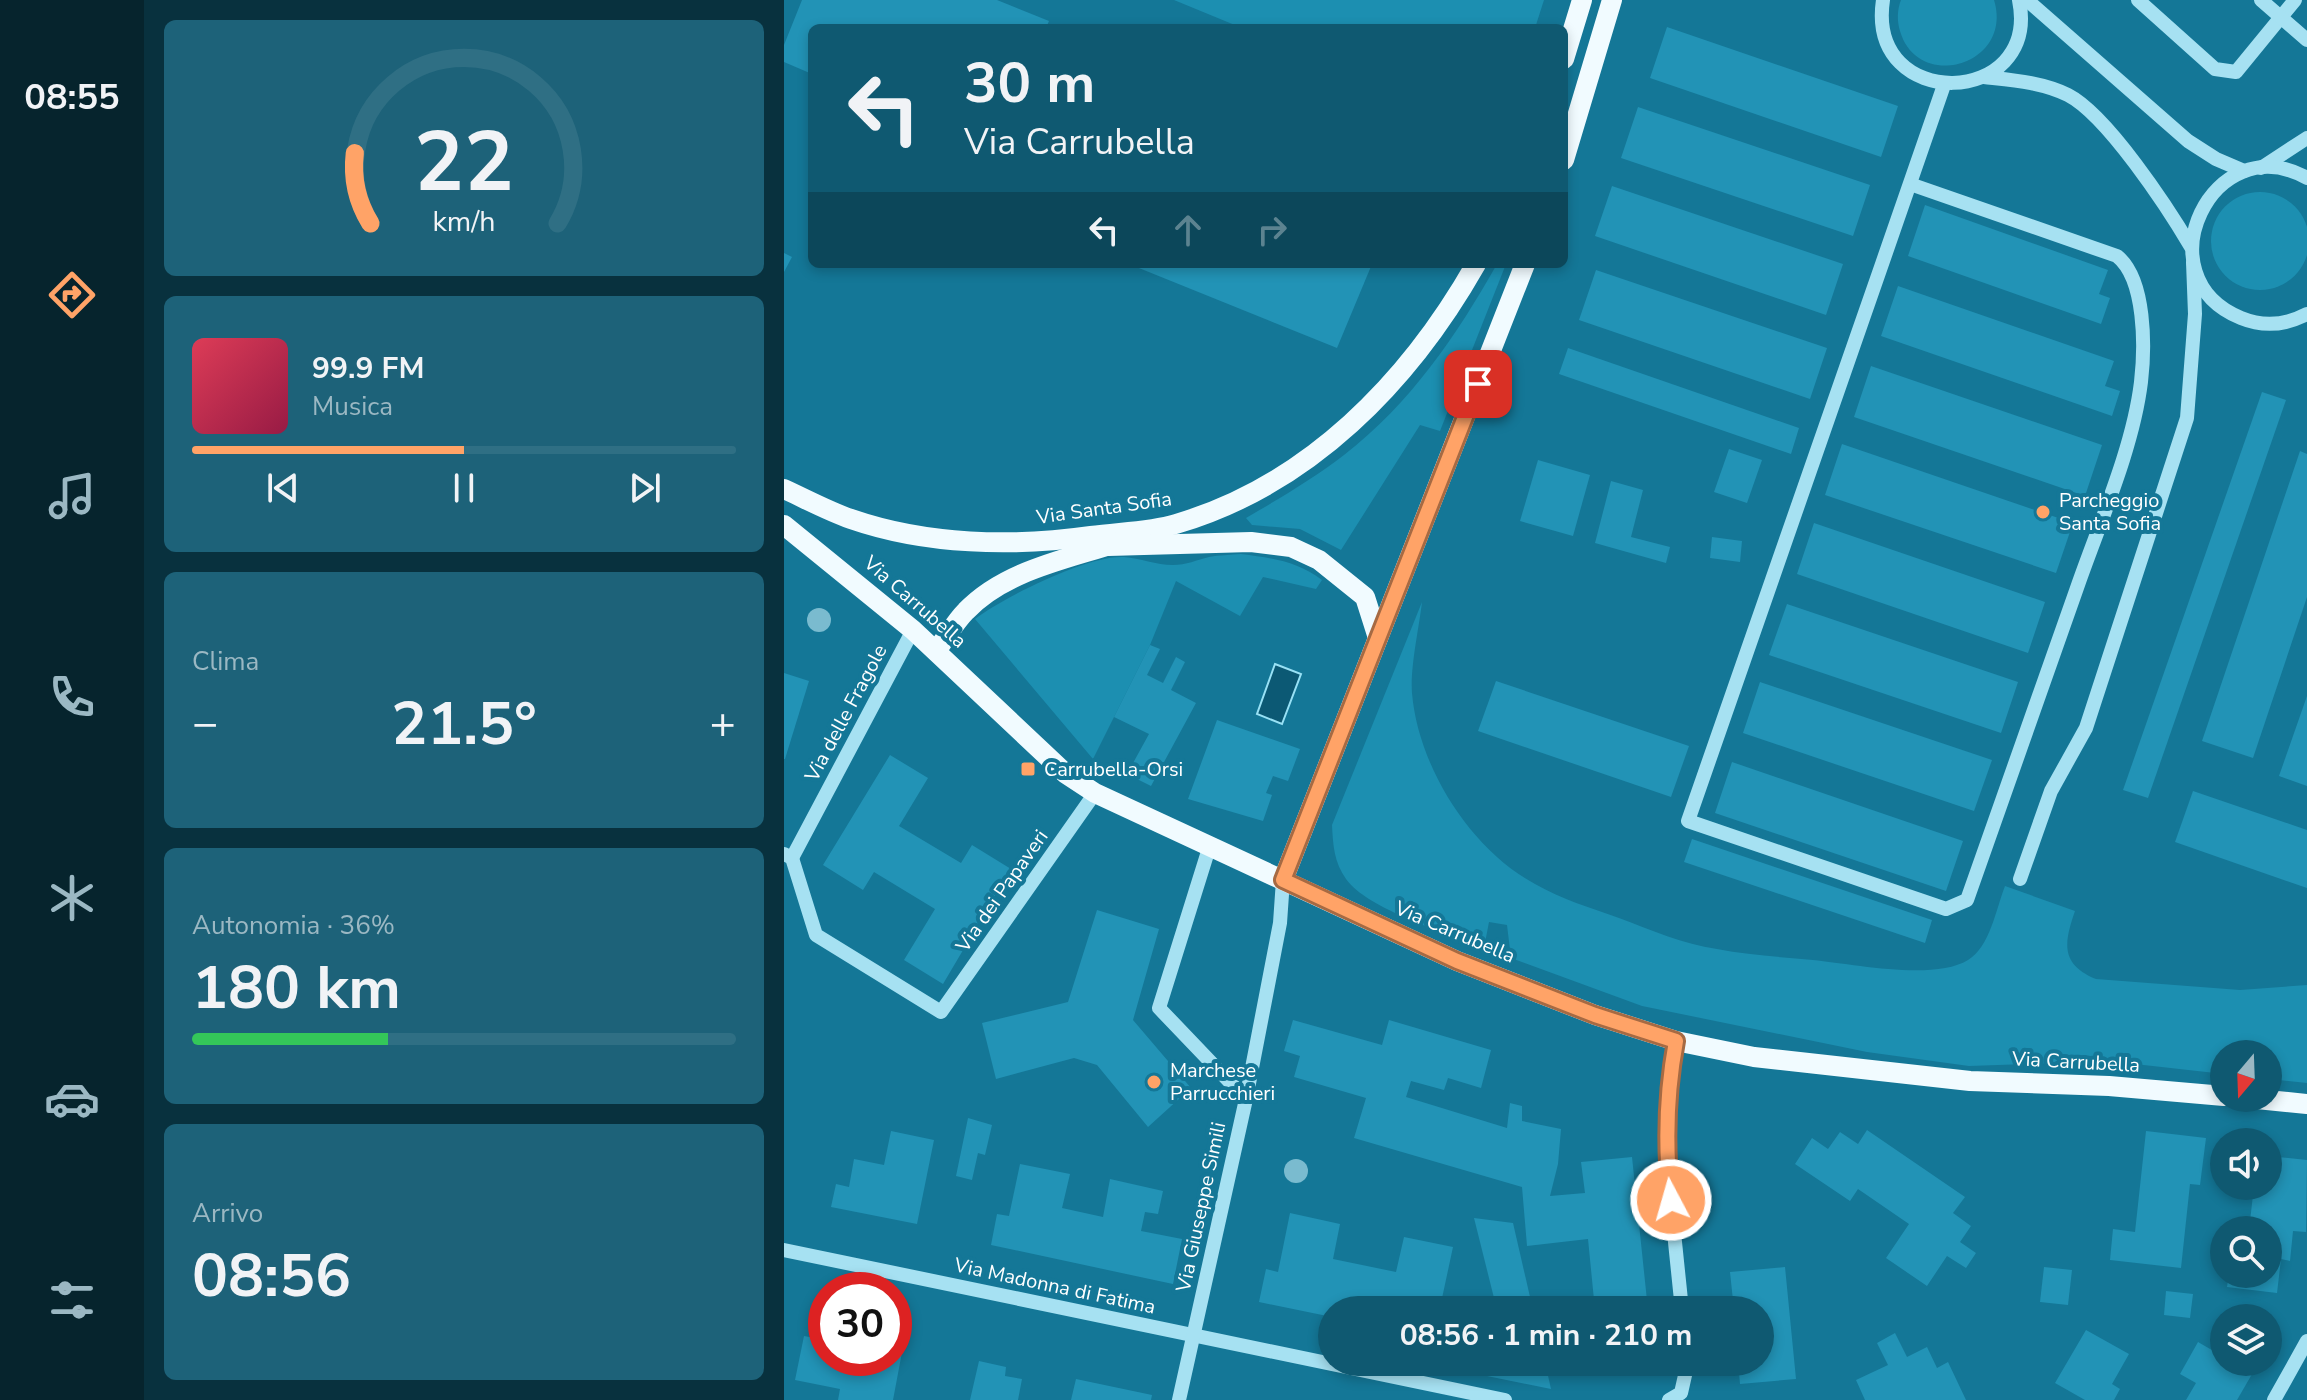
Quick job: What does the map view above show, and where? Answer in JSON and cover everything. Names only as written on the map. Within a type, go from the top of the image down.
[{"type":"main road","points":[[1568,46],[1582,0]]},
{"type":"main road","points":[[1568,147],[1612,0]]},
{"type":"main road","name":"Via Santa Sofia","points":[[784,489],[851,519],[905,532],[966,540],[1019,543],[1173,525],[1244,496],[1291,470],[1339,436],[1419,353],[1474,268]]},
{"type":"main road","points":[[1283,880],[1523,268]]},
{"type":"main road","name":"Via Carrubella","points":[[784,525],[913,630],[1066,774],[1095,793],[1457,961],[1595,1015],[1676,1041],[1754,1057],[1970,1081],[2109,1086],[2210,1095]]},
{"type":"main road","points":[[936,651],[964,612],[1002,585],[1033,570],[1173,525]]},
{"type":"main road","points":[[1108,546],[1251,542],[1291,547],[1319,560],[1365,597],[1378,638]]},
{"type":"main road","points":[[2282,1102],[2307,1104]]},
{"type":"street","points":[[1883,0],[1883,27],[1894,55],[1916,75],[1944,85],[1984,77],[2021,81],[2070,96],[2116,141],[2167,205],[2192,255],[2201,282],[2214,301],[2232,314],[2252,322],[2275,324],[2304,319]]},
{"type":"street","points":[[1984,77],[2000,65],[2012,49],[2020,30],[2019,0]]},
{"type":"street","points":[[2027,0],[2188,141],[2216,159],[2244,171]]},
{"type":"street","points":[[2138,0],[2215,69],[2236,72],[2295,0]]},
{"type":"street","points":[[2261,0],[2307,40]]},
{"type":"street","points":[[1910,184],[2117,256],[2128,264],[2134,280],[2142,330],[2141,384],[2134,419],[2102,518],[1967,900],[1946,909],[1688,821],[1944,85]]},
{"type":"street","points":[[2261,168],[2307,138]]},
{"type":"street","points":[[2020,879],[2051,791],[2086,728],[2187,418],[2195,314],[2193,228],[2200,210],[2226,180],[2244,171],[2280,168],[2307,178]]},
{"type":"street","name":"Via delle Fragole","points":[[788,856],[913,630]]},
{"type":"street","name":"Via dei Papaveri","points":[[788,856],[816,935],[941,1012],[1095,793]]},
{"type":"street","points":[[1210,845],[1159,1008],[1246,1099]]},
{"type":"street","name":"Via Giuseppe Simili","points":[[1179,1400],[1246,1099],[1280,923],[1283,880]]},
{"type":"street","points":[[1676,1041],[1665,1145],[1681,1296]]},
{"type":"street","name":"Via Madonna di Fatima","points":[[784,1250],[1505,1400]]},
{"type":"street","points":[[2274,1400],[2307,1341]]},
{"type":"street","points":[[1669,1400],[1681,1393],[1685,1376]]},
{"type":"shaded area","points":[[1174,0],[1544,0],[1536,24],[1232,24]]},
{"type":"shaded area","points":[[1901,0],[1994,0],[1996,23],[1990,41],[1978,55],[1961,63],[1943,66],[1925,61],[1910,50],[1900,31],[1898,16]]},
{"type":"shaded area","points":[[2260,192],[2279,196],[2295,206],[2305,222],[2308,251],[2305,260],[2295,276],[2279,286],[2260,290],[2241,286],[2225,276],[2215,260],[2211,241],[2215,222],[2225,206],[2241,196]]},
{"type":"shaded area","points":[[1495,268],[1504,268],[1440,431],[1420,425],[1341,550],[1300,529],[1252,525],[1246,518],[1332,464],[1390,414],[1430,367],[1466,317]]},
{"type":"shaded area","points":[[1241,554],[1294,564],[1322,580],[1316,589],[1263,577],[1240,616],[1176,581],[1150,645],[1093,759],[975,619],[1025,589],[1069,570],[1108,558],[1124,557],[1178,565],[1213,556]]},
{"type":"shaded area","points":[[1422,602],[1413,660],[1412,693],[1416,721],[1425,749],[1451,803],[1469,827],[1511,869],[1535,884],[1576,903],[1704,947],[1915,970],[1953,966],[1976,954],[1987,937],[2005,886],[2075,911],[2068,951],[2076,967],[2096,979],[2240,990],[2307,985],[2307,1083],[2282,1080],[2282,1040],[2210,1040],[2210,1072],[2108,1061],[1969,1066],[1867,1052],[1642,1006],[1511,958],[1507,925],[1489,922],[1484,948],[1410,920],[1372,900],[1357,890],[1342,873],[1335,853],[1332,825]]},
{"type":"shaded area","points":[[1275,664],[1301,674],[1282,724],[1257,714]]},
{"type":"building","points":[[802,0],[997,0],[1049,21],[1048,24],[808,24],[808,72],[784,62],[784,45]]},
{"type":"building","points":[[1667,27],[1898,106],[1881,157],[1650,78]]},
{"type":"building","points":[[1638,107],[1870,185],[1853,236],[1621,158]]},
{"type":"building","points":[[1612,186],[1843,264],[1826,315],[1595,236]]},
{"type":"building","points":[[1925,205],[2108,270],[2099,294],[2110,298],[2101,324],[1908,256]]},
{"type":"building","points":[[784,253],[792,257],[784,272]]},
{"type":"building","points":[[1139,268],[1370,268],[1337,348]]},
{"type":"building","points":[[1596,270],[1827,348],[1810,399],[1579,320]]},
{"type":"building","points":[[1898,286],[2114,361],[2105,386],[2120,391],[2112,416],[1881,336]]},
{"type":"building","points":[[1568,348],[1799,428],[1791,454],[1559,374]]},
{"type":"building","points":[[1871,366],[2102,445],[2085,496],[1854,417]]},
{"type":"building","points":[[2262,392],[2286,400],[2148,798],[2123,790]]},
{"type":"building","points":[[1842,444],[2073,523],[2056,573],[1825,495]]},
{"type":"building","points":[[1729,449],[1762,460],[1747,503],[1714,492]]},
{"type":"building","points":[[2300,451],[2307,454],[2307,597],[2253,758],[2202,741]]},
{"type":"building","points":[[1538,460],[1590,475],[1573,536],[1520,521]]},
{"type":"building","points":[[1611,481],[1643,490],[1631,537],[1670,547],[1666,563],[1595,543]]},
{"type":"building","points":[[1814,523],[2045,602],[2028,653],[1797,574]]},
{"type":"building","points":[[1712,537],[1742,541],[1740,562],[1710,558]]},
{"type":"building","points":[[1787,604],[2018,682],[2001,733],[1769,655]]},
{"type":"building","points":[[1150,645],[1160,649],[1147,675],[1163,683],[1176,657],[1185,662],[1171,690],[1196,703],[1151,786],[1127,774],[1149,734],[1114,717]]},
{"type":"building","points":[[784,673],[809,681],[785,759],[784,759]]},
{"type":"building","points":[[1496,681],[1689,746],[1671,797],[1478,731]]},
{"type":"building","points":[[1760,682],[1992,760],[1974,811],[1743,733]]},
{"type":"building","points":[[2307,696],[2307,786],[2279,776]]},
{"type":"building","points":[[1217,720],[1300,749],[1288,781],[1273,776],[1266,793],[1272,795],[1263,821],[1188,799]]},
{"type":"building","points":[[890,755],[928,778],[899,826],[961,863],[972,845],[1011,869],[943,984],[904,960],[935,909],[874,872],[863,890],[823,865]]},
{"type":"building","points":[[1732,762],[1963,841],[1946,891],[1715,813]]},
{"type":"building","points":[[2193,791],[2307,830],[2307,888],[2175,842]]},
{"type":"building","points":[[1692,839],[1932,920],[1925,943],[1684,862]]},
{"type":"building","points":[[1097,910],[1159,929],[1133,1020],[1191,1088],[1148,1127],[1097,1065],[1074,1058],[996,1079],[982,1023],[1068,1002]]},
{"type":"building","points":[[1293,1020],[1382,1045],[1389,1020],[1491,1050],[1481,1088],[1448,1078],[1444,1090],[1411,1081],[1406,1097],[1507,1128],[1510,1103],[1522,1106],[1522,1121],[1561,1129],[1558,1164],[1550,1196],[1585,1193],[1581,1162],[1632,1157],[1647,1296],[1594,1296],[1588,1239],[1527,1246],[1522,1187],[1354,1138],[1366,1098],[1294,1077],[1300,1056],[1284,1051]]},
{"type":"building","points":[[968,1118],[992,1125],[985,1155],[978,1153],[972,1180],[956,1176]]},
{"type":"building","points":[[1867,1130],[1965,1197],[1953,1213],[1971,1226],[1960,1242],[1976,1253],[1966,1268],[1947,1256],[1927,1286],[1886,1258],[1909,1224],[1858,1189],[1850,1201],[1795,1164],[1812,1138],[1828,1149],[1840,1132],[1858,1144]]},
{"type":"building","points":[[891,1131],[934,1140],[917,1224],[831,1207],[836,1184],[849,1187],[854,1159],[884,1165]]},
{"type":"building","points":[[2146,1131],[2206,1138],[2200,1185],[2190,1184],[2181,1268],[2110,1260],[2113,1229],[2135,1232]]},
{"type":"building","points":[[2282,1157],[2307,1160],[2306,1232],[2293,1231],[2290,1261],[2282,1259],[2282,1216],[2251,1216],[2252,1200],[2282,1200]]},
{"type":"building","points":[[1020,1164],[1070,1174],[1062,1208],[1103,1217],[1110,1179],[1163,1191],[1158,1214],[1145,1212],[1141,1231],[1182,1239],[1173,1284],[991,1245],[997,1214],[1009,1216]]},
{"type":"building","points":[[1290,1213],[1340,1224],[1333,1259],[1396,1272],[1404,1237],[1453,1247],[1442,1296],[1318,1296],[1318,1314],[1259,1302],[1266,1269],[1278,1272]]},
{"type":"building","points":[[1474,1218],[1513,1223],[1530,1296],[1494,1296]]},
{"type":"building","points":[[1785,1267],[1796,1379],[1740,1384],[1739,1376],[1774,1376],[1774,1296],[1733,1296],[1730,1272]]},
{"type":"building","points":[[2044,1267],[2072,1270],[2068,1305],[2040,1302]]},
{"type":"building","points":[[2235,1288],[2278,1288],[2277,1293]]},
{"type":"building","points":[[2166,1291],[2193,1294],[2190,1318],[2164,1315]]},
{"type":"building","points":[[2086,1330],[2129,1354],[2112,1384],[2120,1389],[2114,1400],[2085,1400],[2055,1383]]},
{"type":"building","points":[[1895,1333],[1907,1357],[1927,1347],[1937,1368],[1948,1362],[1966,1400],[1865,1400],[1856,1380],[1888,1365],[1877,1343]]},
{"type":"building","points":[[804,1336],[808,1337],[808,1376],[898,1376],[893,1400],[838,1400],[840,1389],[795,1380]]},
{"type":"building","points":[[2198,1342],[2210,1349],[2210,1376],[2251,1376],[2237,1400],[2186,1400],[2196,1383],[2180,1374]]},
{"type":"building","points":[[979,1361],[1006,1367],[1005,1376],[1022,1379],[1018,1400],[970,1400]]},
{"type":"building","points":[[1487,1376],[1548,1376],[1551,1389]]},
{"type":"building","points":[[1076,1379],[1152,1395],[1151,1400],[1071,1400]]},
{"type":"place","name":"Parcheggio Santa Sofia","points":[[2043,512]]},
{"type":"place","name":"Carrubella-Orsi","points":[[1028,769]]},
{"type":"place","name":"Marchese Parrucchieri","points":[[1154,1082]]},
{"type":"route","points":[[1478,384],[1283,880],[1457,961],[1595,1015],[1676,1041],[1665,1145],[1671,1200]]}]
